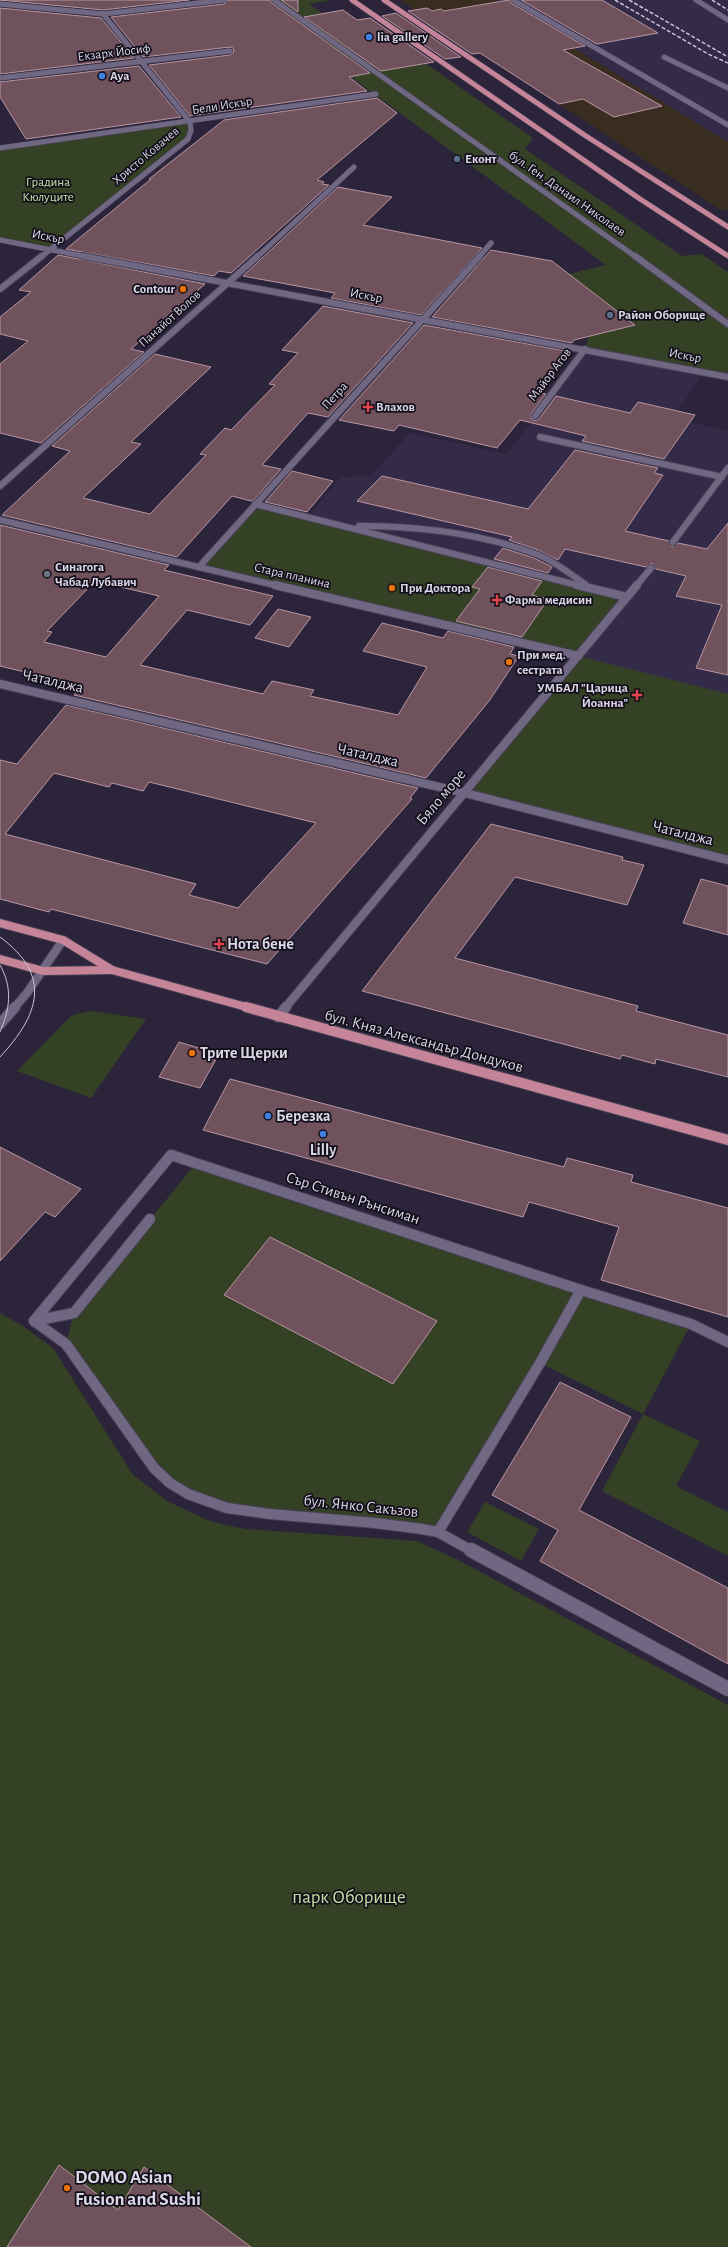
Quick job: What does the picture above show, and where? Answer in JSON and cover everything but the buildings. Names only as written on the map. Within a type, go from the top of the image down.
[{"type":"main road","points":[[352,0],[640,199],[728,256]]},
{"type":"main road","points":[[384,0],[586,136],[728,227]]},
{"type":"main road","name":"бул. Княз Александър Дондуков","points":[[0,923],[63,940],[112,970],[728,1140]]},
{"type":"main road","name":"бул. Княз Александър Дондуков","points":[[0,959],[43,971],[112,970]]},
{"type":"street","points":[[0,4],[103,14],[224,0]]},
{"type":"street","name":"бул. Ген. Данаил Николаев","points":[[274,0],[610,238],[728,324]]},
{"type":"street","points":[[513,0],[728,125]]},
{"type":"street","points":[[696,0],[728,20]]},
{"type":"street","name":"Христо Ковачев","points":[[0,289],[188,139],[191,130],[190,122],[103,14]]},
{"type":"street","name":"Екзарх Йосиф","points":[[0,78],[230,51]]},
{"type":"street","points":[[664,57],[728,88]]},
{"type":"street","name":"Бели Искър","points":[[0,148],[190,122],[376,94]]},
{"type":"street","name":"Панайот Волов","points":[[0,486],[229,283],[354,167]]},
{"type":"street","name":"Искър","points":[[0,240],[728,377]]},
{"type":"street","name":"Петра","points":[[198,567],[421,319],[492,243]]},
{"type":"street","name":"Майор Агов","points":[[535,416],[585,349]]},
{"type":"street","points":[[540,437],[722,477]]},
{"type":"street","points":[[673,542],[728,468]]},
{"type":"street","points":[[255,504],[627,597]]},
{"type":"street","name":"Стара планина","points":[[0,520],[578,656]]},
{"type":"street","points":[[344,526],[401,526],[444,530],[498,543],[537,554],[592,588]]},
{"type":"street","name":"Бяло море","points":[[278,1017],[651,568]]},
{"type":"street","name":"Чаталджа","points":[[0,684],[464,793],[728,860]]},
{"type":"street","points":[[0,1024],[27,993],[63,940]]},
{"type":"street","name":"Сър Стивън Рънсиман","points":[[34,1321],[171,1155],[581,1290],[691,1324],[728,1342]]},
{"type":"street","points":[[34,1321],[74,1313],[150,1219]]},
{"type":"street","points":[[438,1532],[540,1363],[581,1290]]},
{"type":"street","name":"бул. Янко Сакъзов","points":[[34,1321],[66,1344],[154,1469],[175,1485],[196,1498],[227,1508],[254,1513],[410,1526],[438,1532],[728,1689]]},
{"type":"shaded area","points":[[400,0],[496,0],[728,142],[728,209],[721,210]]},
{"type":"shaded area","points":[[496,0],[728,0],[728,142]]},
{"type":"shaded area","name":"УМБАЛ \"Царица Йоанна\"","points":[[585,349],[704,372],[673,418],[728,431],[728,860],[465,793],[627,597],[308,517],[341,477],[371,476],[410,433],[507,454]]},
{"type":"green space","points":[[247,0],[333,0],[309,4],[401,68],[425,63],[533,138],[525,149],[682,256],[701,254],[728,272],[728,377],[585,349],[589,336],[635,325],[569,274],[606,265]]},
{"type":"green space","name":"Градина Кюлуците","points":[[189,123],[186,139],[50,249],[0,239],[0,148]]},
{"type":"green space","points":[[255,504],[627,597],[578,656],[199,567]]},
{"type":"green space","points":[[578,656],[728,694],[728,860],[465,793]]},
{"type":"green space","points":[[92,1011],[146,1019],[91,1098],[17,1071],[70,1017],[76,1014]]},
{"type":"green space","points":[[196,1163],[691,1324],[643,1414],[540,1363],[438,1532],[254,1513],[196,1498],[154,1469],[66,1343],[74,1313]]},
{"type":"green space","name":"парк Оборище","points":[[0,1313],[23,1326],[53,1348],[133,1475],[167,1501],[207,1520],[246,1529],[417,1541],[460,1561],[728,1705],[728,2247],[0,2247]]},
{"type":"green space","points":[[643,1414],[700,1441],[676,1486],[728,1512],[728,1556],[602,1491]]},
{"type":"green space","points":[[485,1502],[539,1529],[521,1561],[467,1532]]},
{"type":"tram line","points":[[0,937],[17,952],[28,966],[34,981],[34,996],[31,1011],[24,1026],[0,1057]]},
{"type":"tram line","points":[[0,965],[7,982],[9,998],[6,1015],[0,1032]]},
{"type":"railway","points":[[615,0],[708,54],[728,63]]},
{"type":"railway","points":[[629,0],[728,57]]},
{"type":"railway","points":[[712,0],[728,10]]},
{"type":"place","name":"lia gallery","points":[[369,37]]},
{"type":"place","name":"Aya","points":[[102,76]]},
{"type":"place","name":"Еконт","points":[[457,159]]},
{"type":"place","name":"Contour","points":[[183,289]]},
{"type":"place","name":"Район Оборище","points":[[610,315]]},
{"type":"place","name":"Влахов","points":[[368,407]]},
{"type":"place","name":"Синагога Чабад Лубавич","points":[[47,574]]},
{"type":"place","name":"При Доктора","points":[[392,588]]},
{"type":"place","name":"Фарма медисин","points":[[497,600]]},
{"type":"place","name":"При мед. сестрата","points":[[509,662]]},
{"type":"place","name":"УМБАЛ \"Царица Йоанна\"","points":[[637,695]]},
{"type":"place","name":"Нота бене","points":[[219,944]]},
{"type":"place","name":"Трите Щерки","points":[[192,1053]]},
{"type":"place","name":"Березка","points":[[268,1116]]},
{"type":"place","name":"Lilly","points":[[323,1134]]},
{"type":"place","name":"DOMO Asian Fusion and Sushi","points":[[67,2188]]}]
